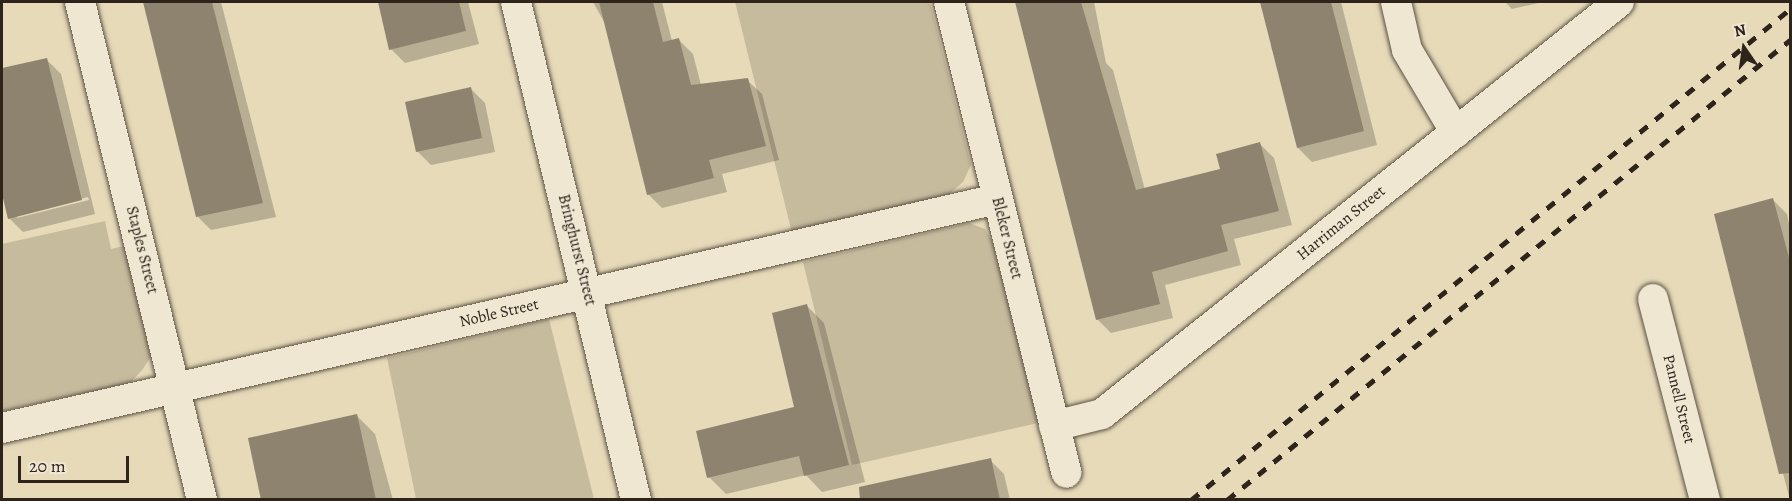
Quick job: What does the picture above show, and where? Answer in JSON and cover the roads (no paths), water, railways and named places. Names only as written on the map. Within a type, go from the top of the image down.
[{"type":"street","name":"Staples Street","points":[[80,2],[202,500]]},
{"type":"street","name":"Bringhurst Street","points":[[516,2],[636,500]]},
{"type":"street","name":"Bleker Street","points":[[949,2],[1066,473]]},
{"type":"street","points":[[1396,2],[1407,50],[1456,132]]},
{"type":"street","name":"Harriman Street","points":[[1054,426],[1102,414],[1619,2]]},
{"type":"street","name":"Noble Street","points":[[2,428],[997,199]]},
{"type":"street","name":"Pannell Street","points":[[1653,299],[1705,500]]},
{"type":"railway","points":[[1191,500],[1790,9]]},
{"type":"railway","points":[[1227,500],[1790,40]]}]
